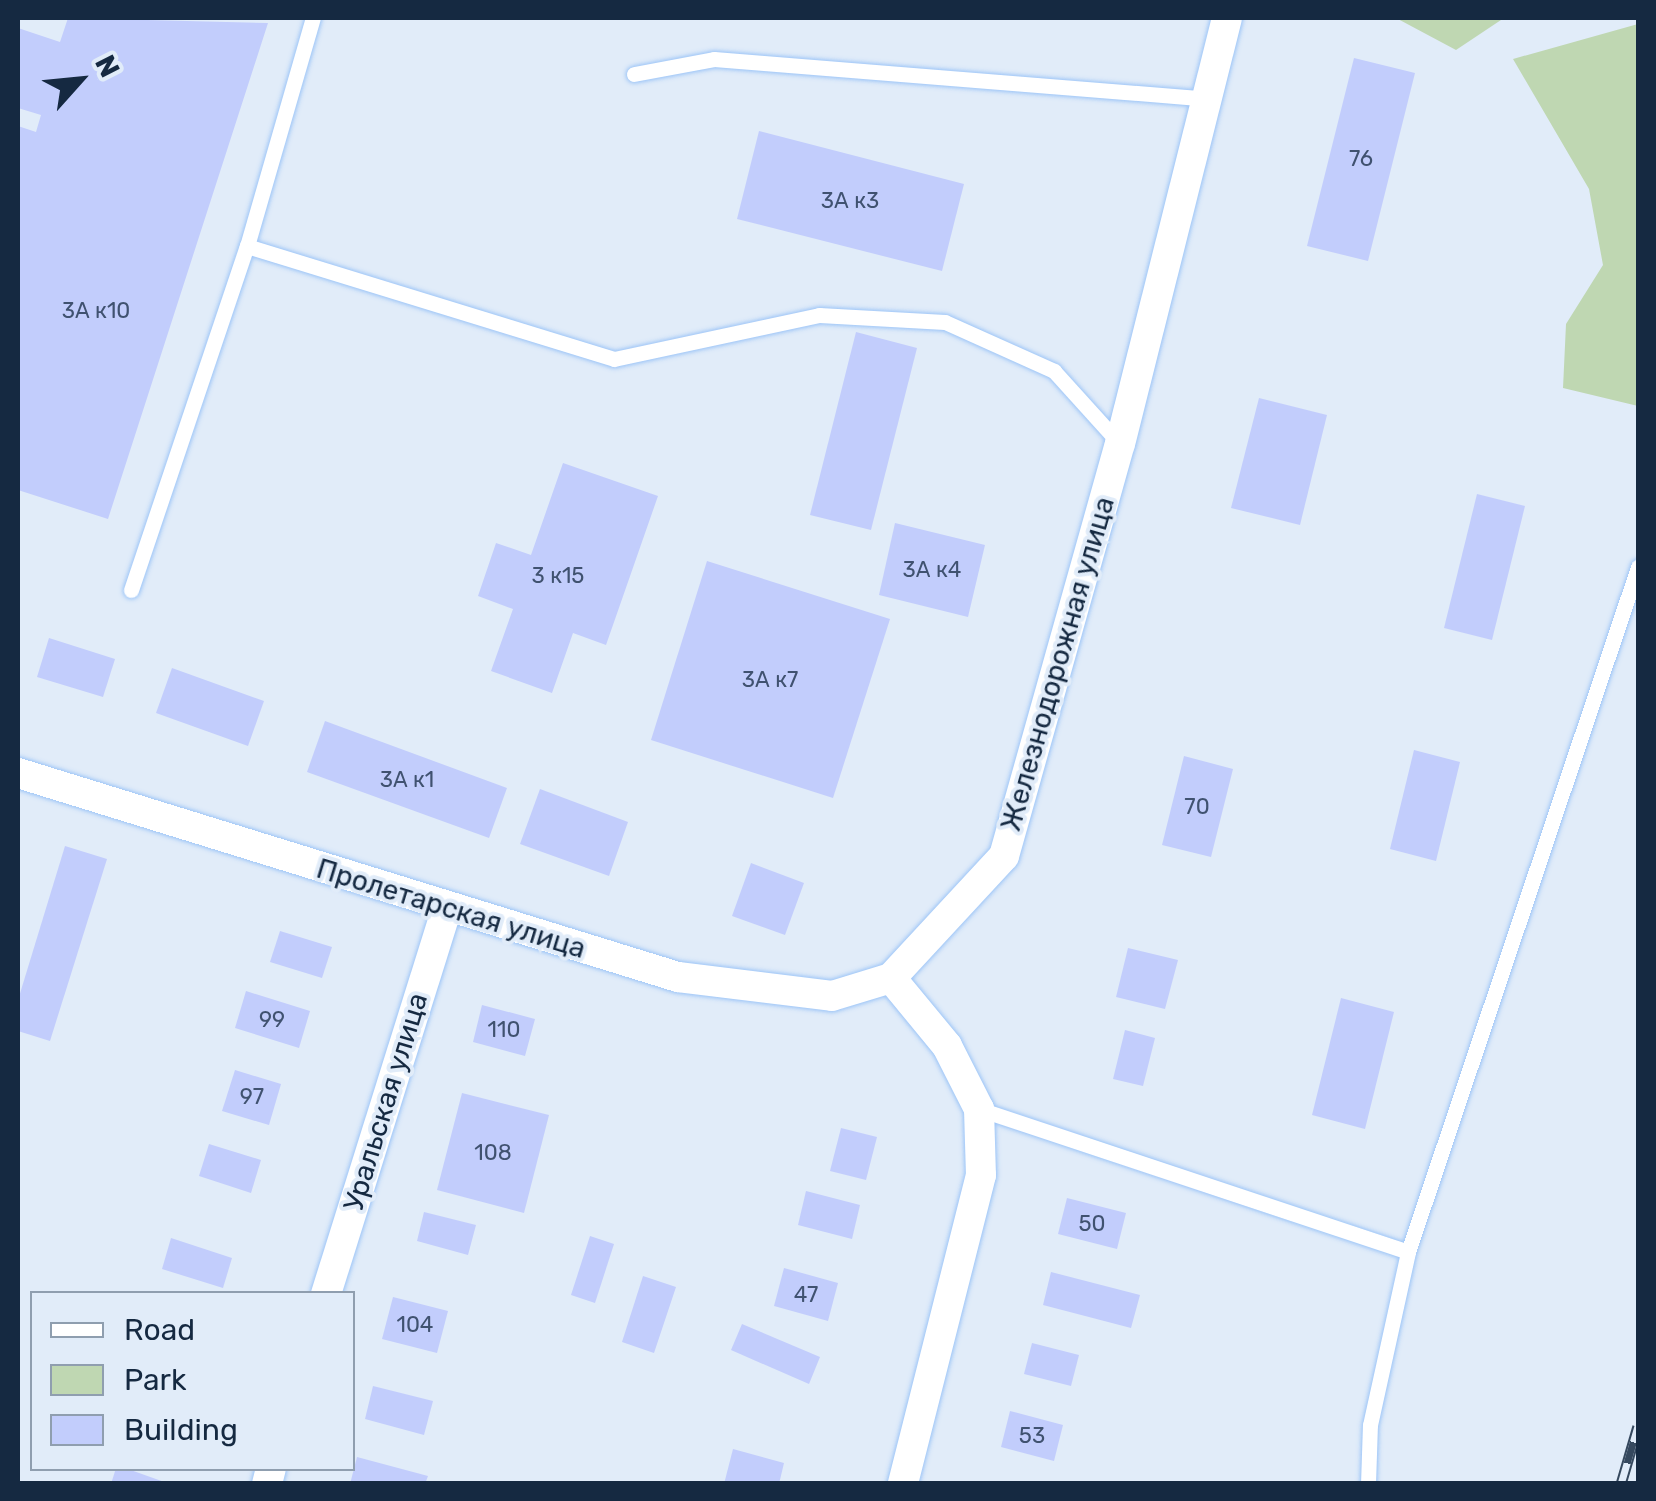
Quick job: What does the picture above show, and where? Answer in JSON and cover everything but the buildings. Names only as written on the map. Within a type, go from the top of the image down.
[{"type":"street","name":"Железнодорожная улица","points":[[891,978],[1004,856],[1120,444],[1201,98],[1226,18]]},
{"type":"street","name":"Пролетарская улица","points":[[18,773],[446,910],[678,977],[832,996],[891,978]]},
{"type":"street","name":"Уральская улица","points":[[327,1291],[446,910]]},
{"type":"street","points":[[891,978],[947,1046],[979,1109],[981,1176],[903,1484]]},
{"type":"lane","points":[[131,590],[248,246],[313,18]]},
{"type":"lane","points":[[634,74],[714,59],[1201,98]]},
{"type":"lane","points":[[248,246],[614,359],[819,315],[944,322],[1054,371],[1120,444]]},
{"type":"lane","points":[[1368,1484],[1370,1425],[1408,1252],[1638,566]]},
{"type":"lane","points":[[979,1109],[1408,1252]]},
{"type":"green space","points":[[1396,18],[1504,18],[1456,50]]},
{"type":"green space","points":[[1638,24],[1638,406],[1563,388],[1566,324],[1603,265],[1589,189],[1513,59]]},
{"type":"railway","points":[[1621,1484],[1638,1426]]}]
